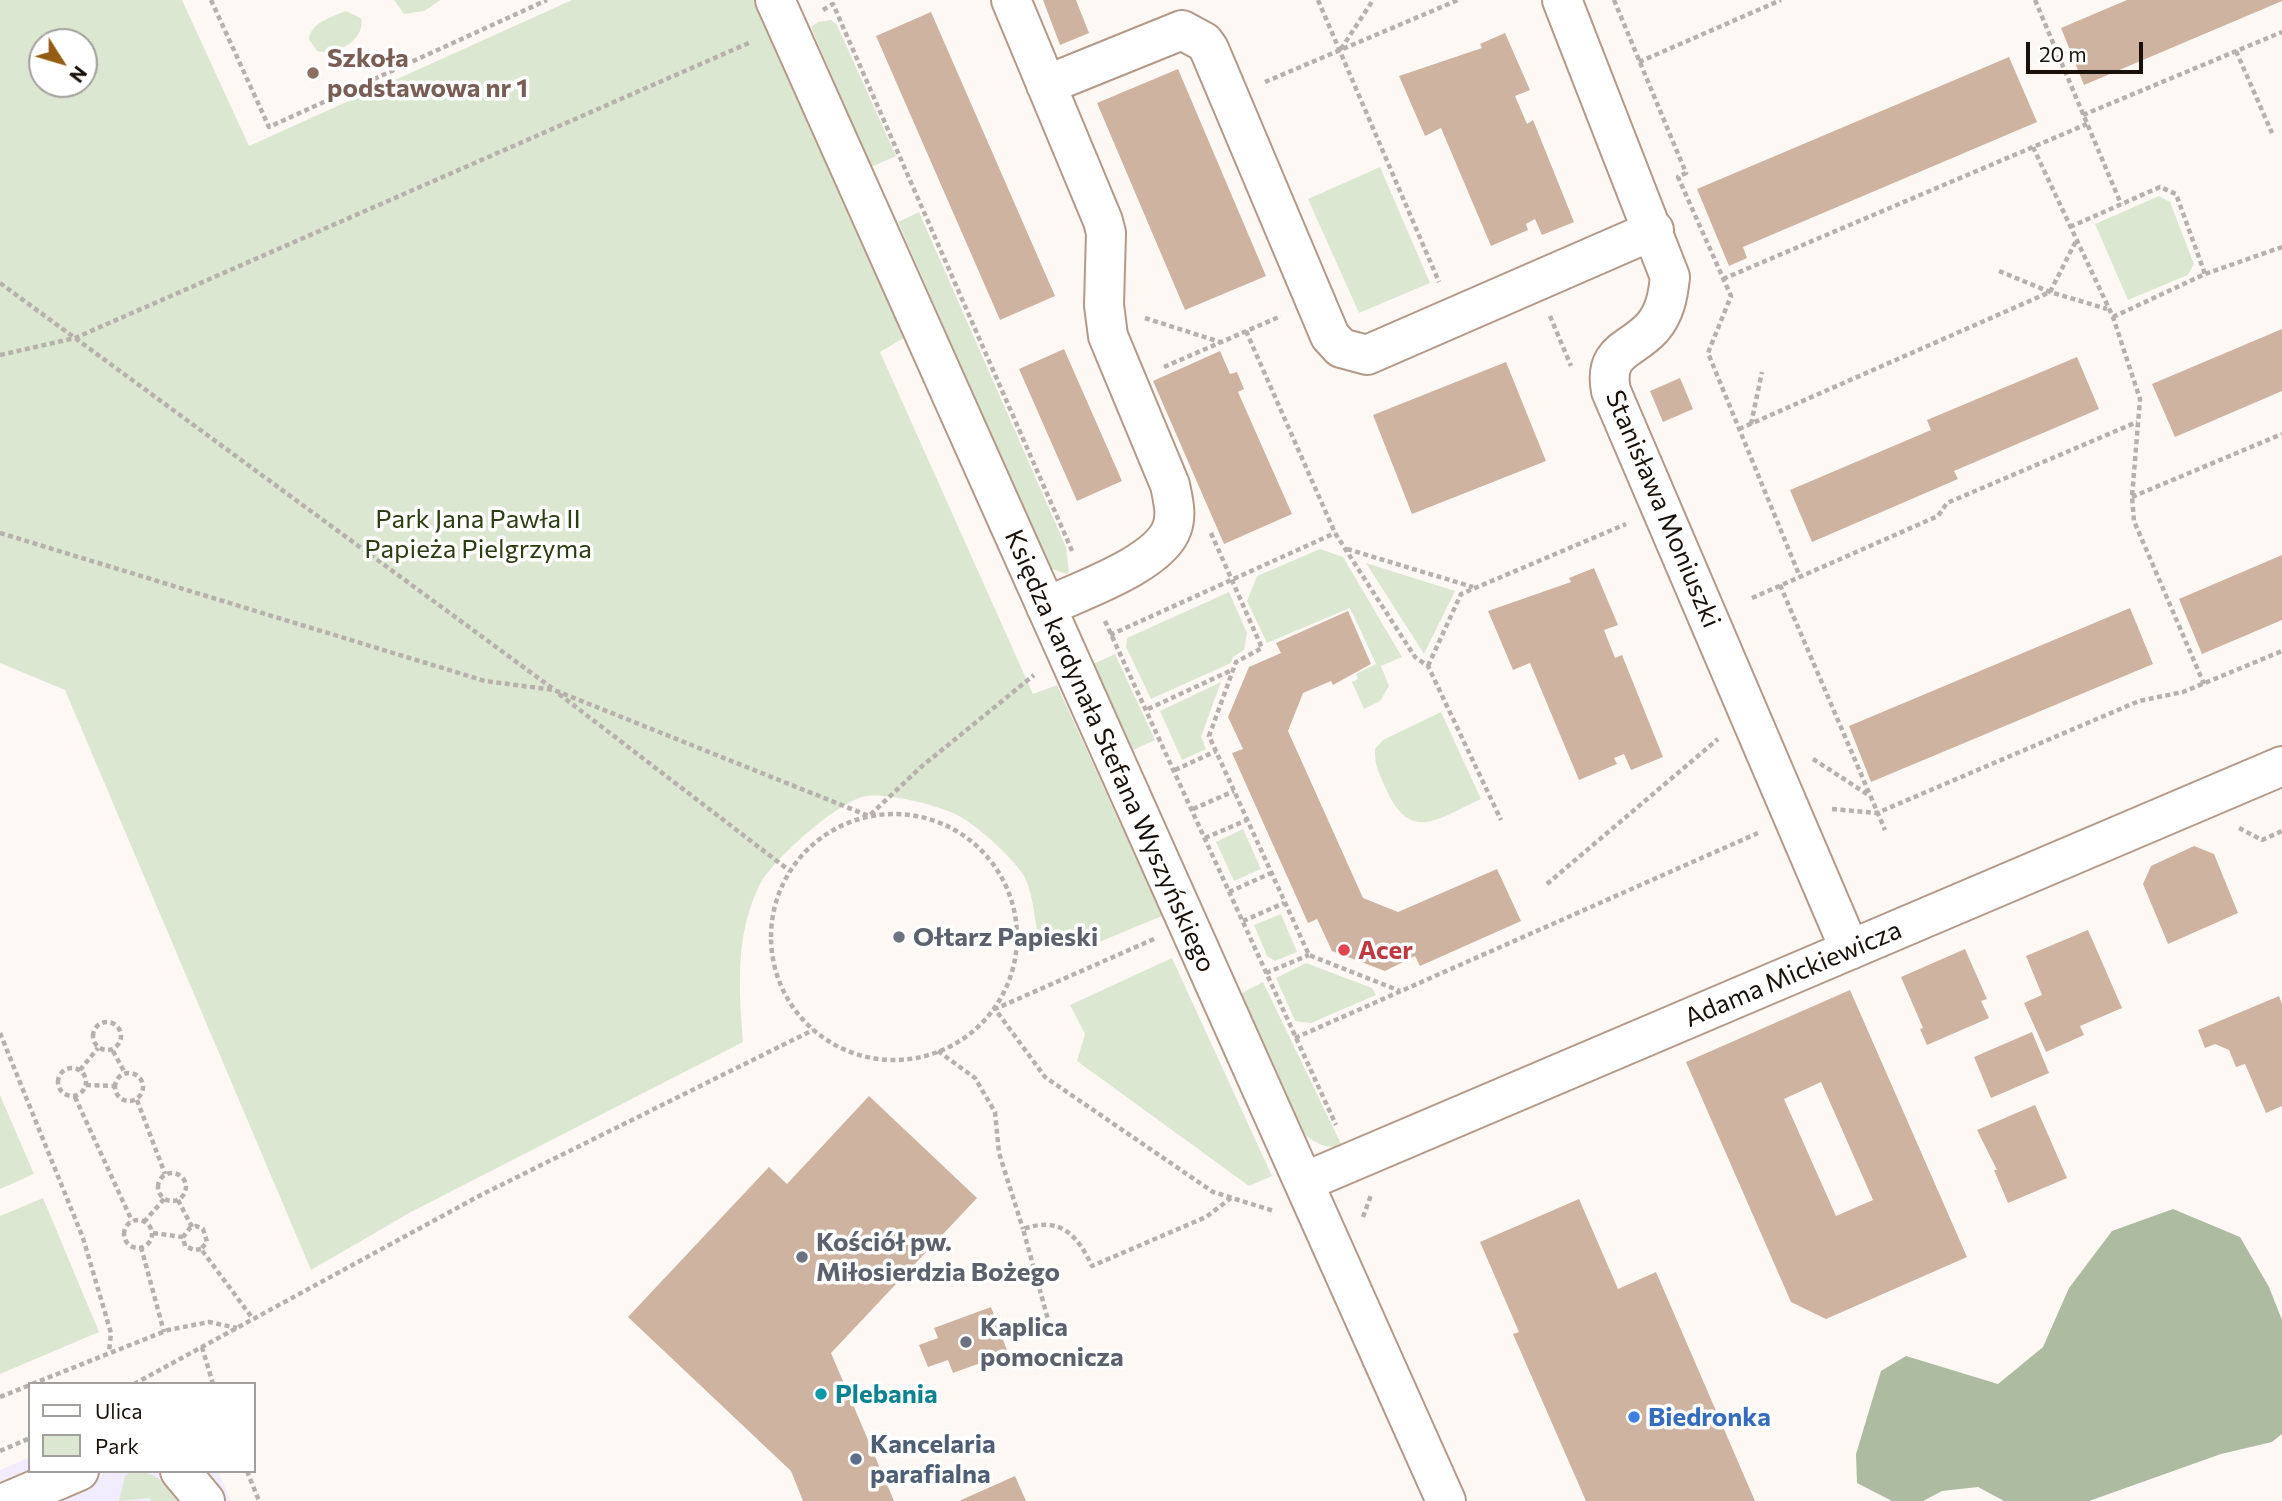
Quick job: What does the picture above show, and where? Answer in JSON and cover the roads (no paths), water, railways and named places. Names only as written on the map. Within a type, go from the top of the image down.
[{"type":"street","points":[[1011,0],[1107,233],[1104,305],[1108,336],[1170,485],[1175,510],[1172,530],[1161,547],[1144,559],[1046,607]]},
{"type":"street","name":"Stanisława Moniuszki","points":[[1562,0],[1654,230],[1670,277],[1663,310],[1651,329],[1627,345],[1614,359],[1608,376],[1611,391],[1850,950]]},
{"type":"street","name":"Księdza kardynała Stefana Wyszyńskiego","points":[[781,13],[1446,1501]]},
{"type":"street","points":[[1046,85],[1182,30],[1204,42],[1230,96],[1330,336],[1341,348],[1367,355],[1654,230]]},
{"type":"street","name":"Adama Mickiewicza","points":[[1304,1182],[2282,767]]},
{"type":"street","points":[[9,1501],[74,1473]]},
{"type":"street","points":[[182,1473],[205,1501]]},
{"type":"place","name":"Szkoła podstawowa nr 1","points":[[313,73]]},
{"type":"place","name":"Ołtarz Papieski","points":[[899,937]]},
{"type":"place","name":"Acer","points":[[1344,950]]},
{"type":"place","name":"Kościół pw. Miłosierdzia Bożego","points":[[802,1257]]},
{"type":"place","name":"Kaplica pomocnicza","points":[[966,1342]]},
{"type":"place","name":"Plebania","points":[[821,1394]]},
{"type":"place","name":"Biedronka","points":[[1634,1417]]},
{"type":"place","name":"Kancelaria parafialna","points":[[856,1459]]},
{"type":"park label","name":"Park Jana Pawła II Papieża Pielgrzyma","points":[[478,534]]}]
